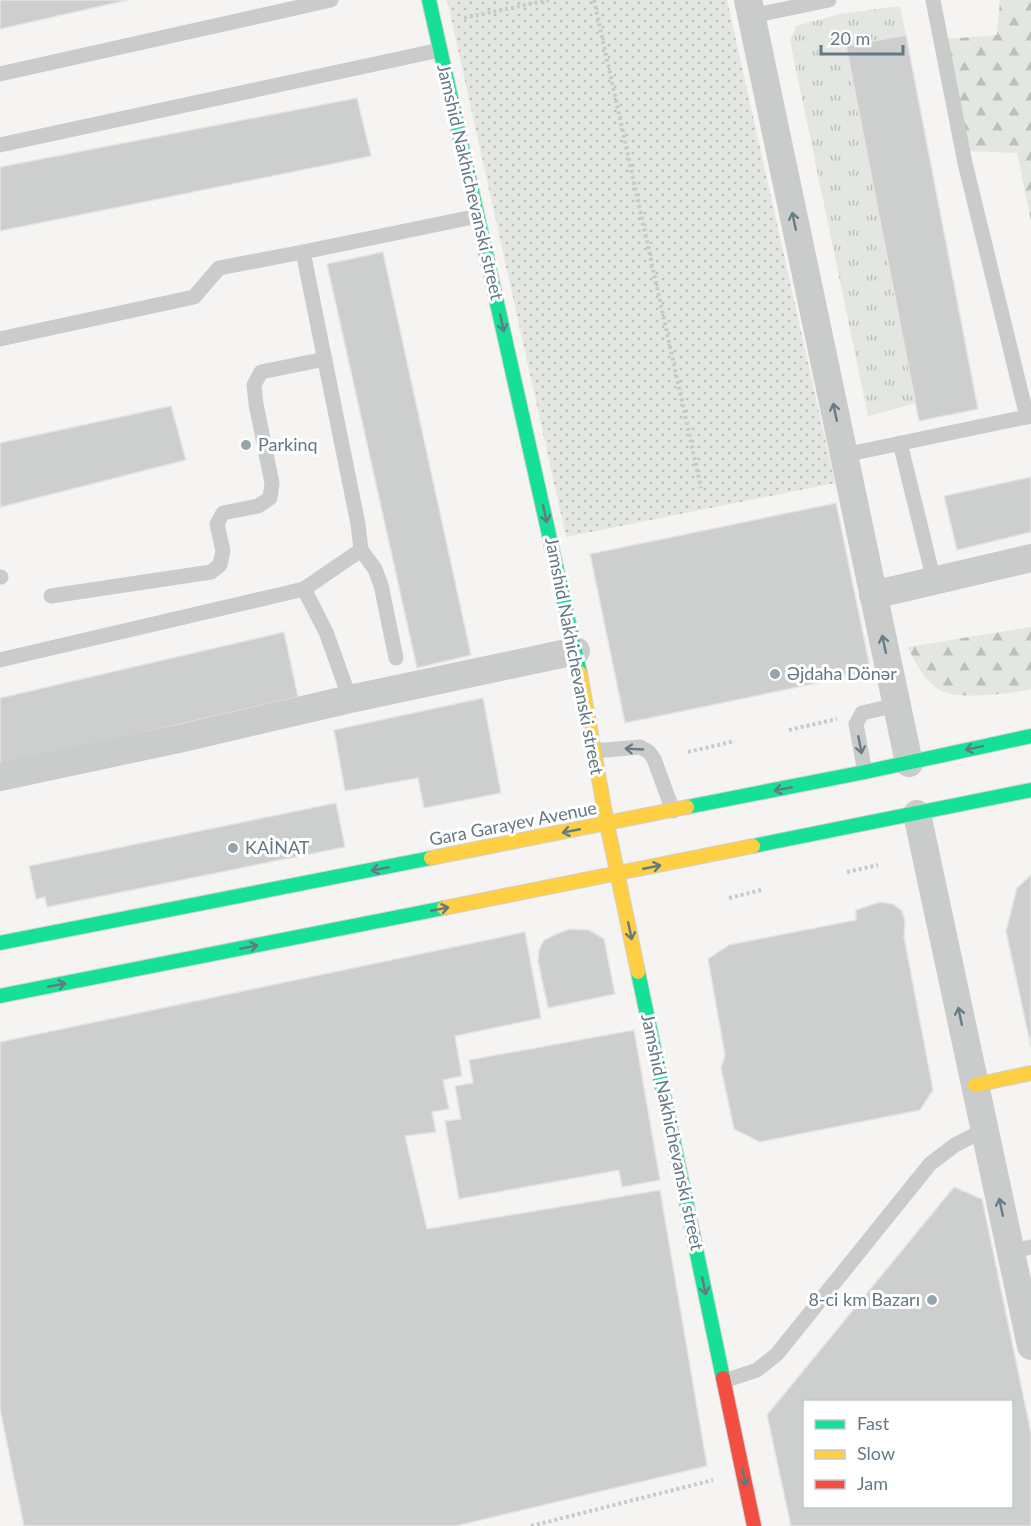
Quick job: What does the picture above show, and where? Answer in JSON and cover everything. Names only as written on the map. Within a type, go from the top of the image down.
[{"type":"main road","name":"Jamshid Nakhichevanski street","points":[[429,0],[576,651],[618,874],[753,1526]]},
{"type":"main road","name":"Gara Garayev Avenue","points":[[0,943],[673,811],[1031,736]]},
{"type":"main road","points":[[0,996],[1031,790]]},
{"type":"main road","points":[[975,1085],[1031,1073]]},
{"type":"street","points":[[749,8],[909,763]]},
{"type":"street","points":[[873,595],[1031,558]]},
{"type":"street","points":[[0,777],[576,651]]},
{"type":"street","points":[[918,814],[984,1130],[1021,1249],[1031,1346]]},
{"type":"lane","points":[[0,74],[331,0]]},
{"type":"lane","points":[[749,8],[829,0]]},
{"type":"lane","points":[[844,455],[1029,416],[965,163],[933,0]]},
{"type":"lane","points":[[0,145],[440,50]]},
{"type":"lane","points":[[0,339],[194,297],[219,268],[478,216]]},
{"type":"lane","points":[[303,252],[358,524],[361,550],[375,569],[381,585],[396,658]]},
{"type":"lane","points":[[51,596],[211,572],[220,565],[223,551],[217,524],[223,513],[258,506],[270,498],[272,483],[254,385],[261,372],[325,359]]},
{"type":"lane","points":[[900,443],[934,581]]},
{"type":"lane","points":[[0,660],[304,589],[361,550]]},
{"type":"lane","points":[[304,589],[326,632],[350,699]]},
{"type":"lane","points":[[865,772],[856,724],[862,713],[897,705]]},
{"type":"lane","points":[[594,751],[640,747],[649,752],[654,759],[673,811]]},
{"type":"lane","points":[[724,1381],[757,1370],[777,1354],[930,1164],[954,1145],[984,1130]]},
{"type":"path","points":[[434,24],[549,0]]},
{"type":"path","points":[[594,0],[701,488]]},
{"type":"path","points":[[789,730],[844,718]]},
{"type":"path","points":[[688,752],[735,741]]},
{"type":"path","points":[[847,872],[878,865]]},
{"type":"path","points":[[729,898],[761,890]]},
{"type":"path","points":[[531,1526],[743,1472]]},
{"type":"green space","points":[[447,0],[727,0],[835,483],[566,537]]},
{"type":"green space","points":[[1000,0],[1031,0],[1031,221],[1017,153],[966,151],[946,39],[997,35]]},
{"type":"green space","points":[[900,6],[906,35],[846,47],[916,403],[868,416],[790,41],[796,26],[840,14]]},
{"type":"green space","points":[[1031,627],[1031,689],[1022,691],[969,696],[946,693],[933,685],[924,675],[908,647]]},
{"type":"building","points":[[0,0],[128,0],[0,29]]},
{"type":"building","points":[[906,35],[978,409],[919,421],[846,46]]},
{"type":"building","points":[[357,98],[371,156],[0,231],[0,167]]},
{"type":"building","points":[[383,252],[471,655],[417,668],[327,264]]},
{"type":"building","points":[[171,406],[186,460],[1,507],[0,443]]},
{"type":"building","points":[[1031,477],[1031,532],[957,550],[944,496]]},
{"type":"building","points":[[836,503],[871,672],[625,723],[590,554]]},
{"type":"building","points":[[284,632],[298,697],[0,766],[0,698]]},
{"type":"building","points":[[483,698],[501,793],[424,808],[418,778],[345,791],[334,730]]},
{"type":"building","points":[[336,803],[345,847],[47,907],[45,897],[36,899],[29,866]]},
{"type":"building","points":[[1031,875],[1031,1047],[1006,931],[1017,888]]},
{"type":"building","points":[[880,902],[893,904],[902,911],[905,921],[904,937],[933,1090],[920,1110],[760,1142],[734,1129],[721,1068],[725,1055],[708,959],[729,945],[856,920],[856,910]]},
{"type":"building","points":[[570,929],[589,930],[604,939],[615,994],[548,1008],[538,961],[539,950],[544,940]]},
{"type":"building","points":[[525,932],[541,1018],[455,1036],[462,1076],[443,1080],[449,1109],[432,1112],[436,1132],[405,1136],[427,1229],[660,1190],[707,1466],[456,1526],[24,1526],[0,1409],[0,1042]]},
{"type":"building","points":[[634,1030],[660,1180],[622,1187],[619,1170],[459,1199],[445,1121],[461,1119],[455,1086],[473,1083],[469,1060]]},
{"type":"building","name":"8-ci km Bazarı","points":[[954,1187],[982,1199],[1031,1433],[1031,1526],[791,1526],[767,1415]]},
{"type":"traffic: fast","points":[[429,0],[580,673]]},
{"type":"traffic: fast","points":[[687,807],[1031,736]]},
{"type":"traffic: fast","points":[[753,846],[1031,790]]},
{"type":"traffic: fast","points":[[0,943],[431,858]]},
{"type":"traffic: fast","points":[[0,996],[444,908]]},
{"type":"traffic: fast","points":[[638,972],[723,1378]]},
{"type":"traffic: slow","points":[[580,673],[607,824],[638,972]]},
{"type":"traffic: slow","points":[[431,858],[687,807]]},
{"type":"traffic: slow","points":[[444,908],[753,846]]},
{"type":"traffic: slow","points":[[975,1085],[1031,1073]]},
{"type":"traffic: jam","points":[[723,1378],[754,1526]]},
{"type":"place","name":"Parkinq","points":[[246,445]]},
{"type":"place","name":"Әjdaha Dönәr","points":[[775,674]]},
{"type":"place","name":"KAİNAT","points":[[233,848]]},
{"type":"place","name":"8-ci km Bazarı","points":[[932,1300]]}]
